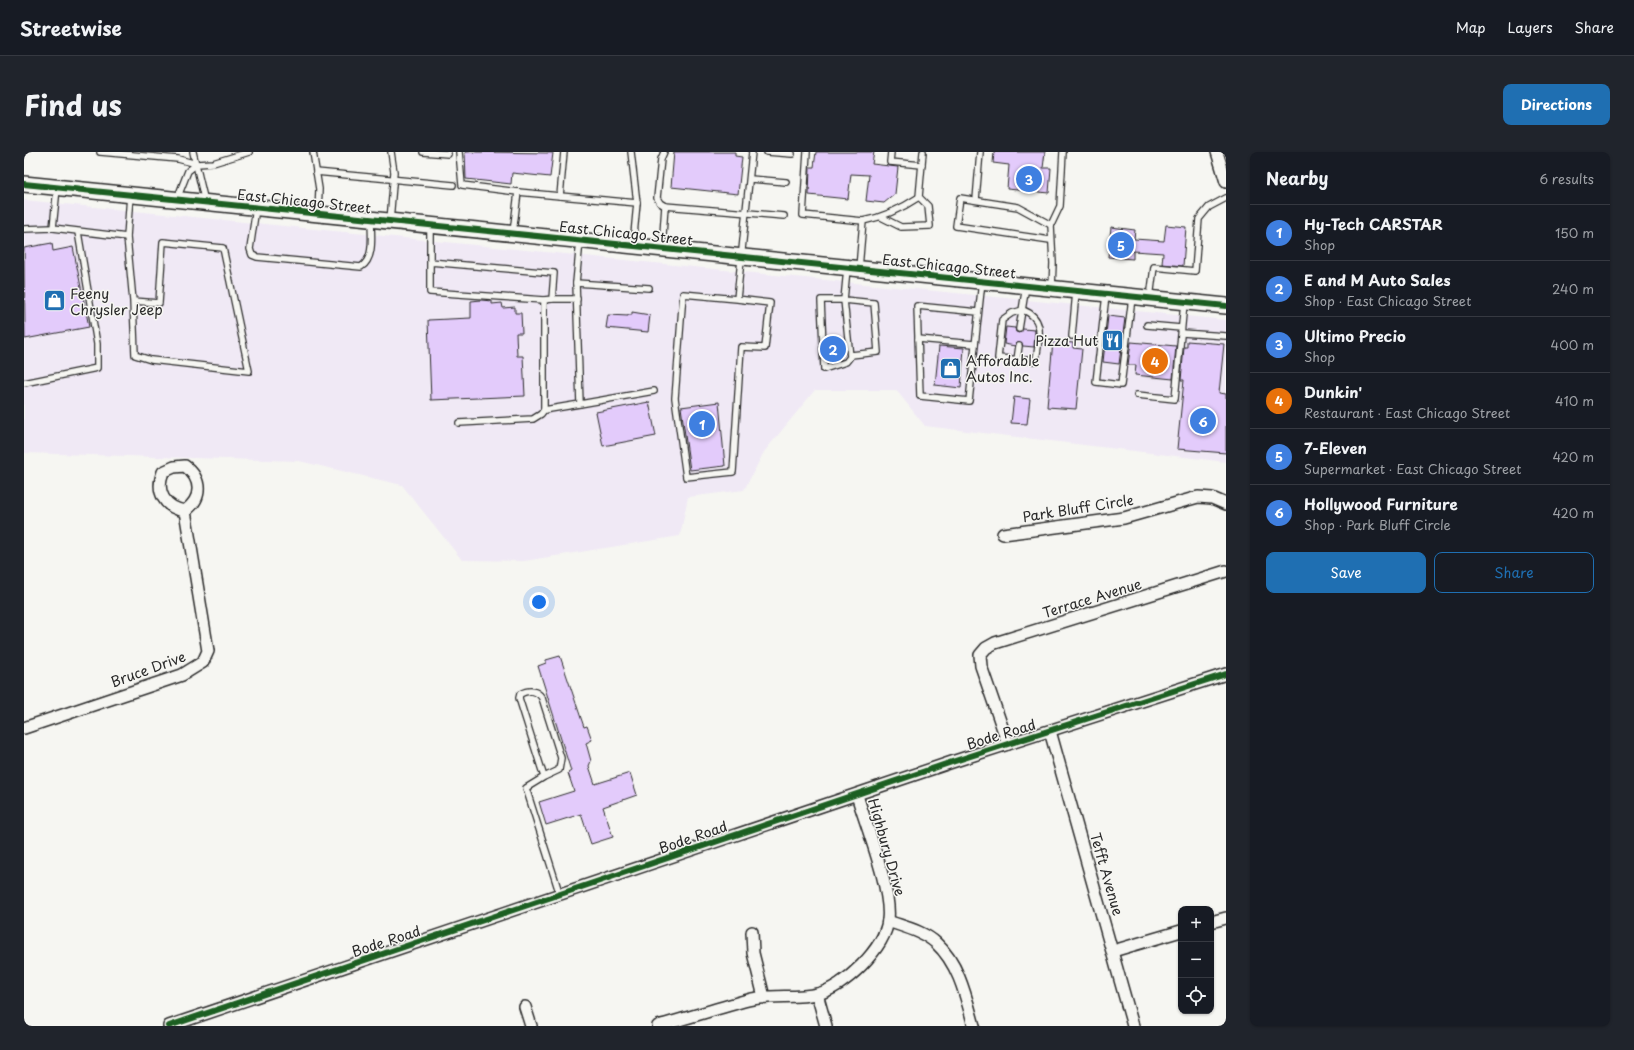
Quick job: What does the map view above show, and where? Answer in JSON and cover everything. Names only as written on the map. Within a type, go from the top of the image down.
[{"type":"main road","name":"East Chicago Street","points":[[24,184],[982,281],[1150,300],[1226,306]]},
{"type":"street","points":[[1217,152],[1226,182]]},
{"type":"street","name":"Park Bluff Circle","points":[[1003,534],[1124,518],[1198,497],[1212,498],[1226,504]]},
{"type":"street","name":"Bruce Drive","points":[[24,728],[182,675],[203,662],[208,650],[207,639],[185,511]]},
{"type":"street","name":"Terrace Avenue","points":[[1008,744],[981,666],[982,653],[988,646],[1226,571]]},
{"type":"street","name":"Bode Road","points":[[169,1026],[560,896],[1008,744],[1226,674]]},
{"type":"street","name":"Tefft Avenue","points":[[1050,731],[1134,1026]]},
{"type":"street","name":"Highbury Drive","points":[[658,1026],[691,1022],[764,997],[817,994],[839,984],[864,962],[882,938],[888,921],[884,882],[857,795]]},
{"type":"street","points":[[1214,921],[1226,918]]},
{"type":"street","points":[[888,921],[918,932],[936,943],[950,960],[959,976],[974,1026]]},
{"type":"street","points":[[752,932],[753,953],[764,997]]},
{"type":"street","points":[[1113,951],[1178,932]]},
{"type":"street","points":[[817,994],[826,1026]]},
{"type":"street","points":[[525,1007],[531,1026]]},
{"type":"lane","points":[[100,152],[178,160],[197,164],[213,163],[249,152]]},
{"type":"lane","points":[[193,152],[205,203]]},
{"type":"lane","points":[[313,152],[319,189],[318,214]]},
{"type":"lane","points":[[390,222],[394,179],[391,152]]},
{"type":"lane","points":[[423,152],[448,154]]},
{"type":"lane","points":[[459,152],[462,185],[518,192],[637,203]]},
{"type":"lane","points":[[560,196],[564,152]]},
{"type":"lane","points":[[631,152],[637,203],[633,246]]},
{"type":"lane","points":[[658,152],[661,159]]},
{"type":"lane","points":[[664,152],[661,159],[657,198],[660,203],[665,206],[784,216]]},
{"type":"lane","points":[[737,299],[740,257],[747,212],[752,152]]},
{"type":"lane","points":[[767,152],[792,154]]},
{"type":"lane","points":[[807,152],[803,215],[863,221],[881,217],[903,208],[919,197]]},
{"type":"lane","points":[[891,152],[890,162],[922,165]]},
{"type":"lane","points":[[919,197],[923,152]]},
{"type":"lane","points":[[976,200],[980,152]]},
{"type":"lane","points":[[1052,289],[1053,263],[1050,240],[1051,225],[1060,206],[1063,152]]},
{"type":"lane","points":[[177,200],[188,171],[197,164]]},
{"type":"lane","points":[[316,172],[453,185]]},
{"type":"lane","points":[[750,179],[786,182]]},
{"type":"lane","points":[[54,228],[57,187]]},
{"type":"lane","points":[[513,234],[518,192]]},
{"type":"lane","points":[[130,195],[127,237],[133,301],[135,355],[151,360],[249,371],[223,248],[163,242],[159,303],[133,301]]},
{"type":"lane","points":[[881,217],[901,227],[930,226],[928,206],[919,197]]},
{"type":"lane","points":[[1050,240],[956,226],[960,198],[1018,207],[1051,225]]},
{"type":"lane","points":[[1150,300],[1154,267],[1195,271],[1199,219],[1209,207],[1226,198]]},
{"type":"lane","points":[[662,249],[665,206]]},
{"type":"lane","points":[[256,208],[250,249],[252,254],[257,257],[354,267],[361,267],[367,264],[370,256],[371,219]]},
{"type":"lane","points":[[851,355],[878,352],[874,303],[844,300],[821,300],[824,369],[847,362],[851,355],[844,300],[853,268],[863,221]]},
{"type":"lane","points":[[430,225],[430,292],[544,300],[577,299]]},
{"type":"lane","points":[[24,228],[54,228],[127,237]]},
{"type":"lane","points":[[24,383],[97,368],[97,344],[78,232]]},
{"type":"lane","points":[[580,240],[576,283],[580,404]]},
{"type":"lane","points":[[430,262],[554,273],[552,299]]},
{"type":"lane","points":[[978,312],[917,306],[920,396],[970,401],[974,344],[982,281]]},
{"type":"lane","points":[[576,283],[649,288]]},
{"type":"lane","points":[[1019,328],[1026,286]]},
{"type":"lane","points":[[1072,336],[1076,291]]},
{"type":"lane","points":[[683,294],[737,299],[770,303],[765,348],[741,347],[733,472],[686,478],[675,398],[683,294]]},
{"type":"lane","points":[[1106,295],[1096,382],[1121,385],[1132,298]]},
{"type":"lane","points":[[544,300],[544,410]]},
{"type":"lane","points":[[1137,395],[1175,399],[1184,302]]},
{"type":"lane","points":[[1023,310],[1032,315],[1039,325],[1036,361],[998,358],[1000,326],[1002,320],[1007,316],[1023,310]]},
{"type":"lane","points":[[1147,325],[1226,336]]},
{"type":"lane","points":[[918,339],[974,344]]},
{"type":"lane","points":[[1018,360],[1019,346]]},
{"type":"lane","points":[[459,423],[533,419],[544,410],[654,390]]},
{"type":"lane","points":[[544,777],[518,698],[520,694],[525,692],[534,691],[542,698],[561,758],[559,770],[526,788],[560,896]]},
{"type":"shaded area","points":[[24,200],[1226,320],[1226,462],[925,426],[896,390],[815,390],[764,452],[744,490],[688,497],[680,536],[524,561],[462,560],[402,485],[299,461],[24,453]]},
{"type":"building","points":[[465,152],[553,153],[550,177],[512,173],[511,184],[466,179]]},
{"type":"building","points":[[674,152],[735,152],[735,156],[742,157],[738,194],[671,187]]},
{"type":"building","points":[[816,152],[874,152],[872,164],[898,167],[895,194],[884,203],[866,201],[869,175],[851,174],[848,199],[809,195],[810,167],[814,167]]},
{"type":"building","points":[[994,152],[1045,152],[1043,168],[1051,168],[1049,193],[1007,189],[1009,165],[993,163]]},
{"type":"building","points":[[1166,225],[1186,227],[1183,266],[1162,264],[1163,253],[1133,251],[1133,259],[1108,257],[1111,227],[1135,230],[1134,239],[1164,241]]},
{"type":"building","name":"Feeny Chrysler Jeep","points":[[52,243],[53,251],[73,247],[89,327],[25,339],[24,248]]},
{"type":"building","points":[[471,301],[492,301],[492,304],[502,303],[503,308],[515,307],[515,313],[521,313],[522,333],[516,333],[517,356],[523,356],[525,396],[431,400],[428,320],[471,318]]},
{"type":"building","points":[[632,312],[650,315],[648,332],[606,328],[608,315],[628,316],[632,315]]},
{"type":"building","name":"Pizza Hut","points":[[1108,316],[1125,318],[1119,364],[1103,362]]},
{"type":"building","points":[[1006,327],[1015,328],[1016,332],[1019,333],[1023,329],[1035,330],[1034,347],[1023,346],[1019,342],[1015,346],[1004,344]]},
{"type":"building","points":[[839,337],[841,359],[828,362],[827,338]]},
{"type":"building","points":[[1053,341],[1073,343],[1073,348],[1082,349],[1076,409],[1047,407]]},
{"type":"building","points":[[1187,341],[1224,344],[1219,393],[1226,394],[1226,453],[1177,449],[1184,380],[1181,380],[1184,347],[1187,347]]},
{"type":"building","points":[[1131,342],[1176,346],[1173,379],[1135,375],[1136,365],[1128,365]]},
{"type":"building","name":"Affordable Autos Inc.","points":[[939,346],[964,348],[961,388],[935,385]]},
{"type":"building","points":[[1014,397],[1030,399],[1027,424],[1011,423]]},
{"type":"building","points":[[649,402],[656,436],[603,446],[596,412]]},
{"type":"building","points":[[719,402],[725,466],[690,470],[681,407]]},
{"type":"building","points":[[560,656],[584,727],[587,726],[592,740],[586,743],[591,761],[589,766],[595,784],[630,773],[637,795],[603,807],[613,837],[591,844],[581,814],[546,825],[539,802],[574,791],[568,773],[571,771],[538,666],[546,663],[546,660]]},
{"type":"cycle path","points":[[24,184],[1226,306]]},
{"type":"cycle path","points":[[169,1026],[955,761],[1226,674]]},
{"type":"place","name":"Ultimo Precio","points":[[1029,179]]},
{"type":"place","name":"7-Eleven","points":[[1121,245]]},
{"type":"place","name":"Feeny Chrysler Jeep","points":[[54,301]]},
{"type":"place","name":"Pizza Hut","points":[[1113,340]]},
{"type":"place","name":"E and M Auto Sales","points":[[833,349]]},
{"type":"place","name":"Dunkin'","points":[[1155,361]]},
{"type":"place","name":"Affordable Autos Inc.","points":[[950,368]]},
{"type":"place","name":"Hollywood Furniture","points":[[1203,421]]},
{"type":"place","name":"Hy-Tech CARSTAR","points":[[702,424]]}]
